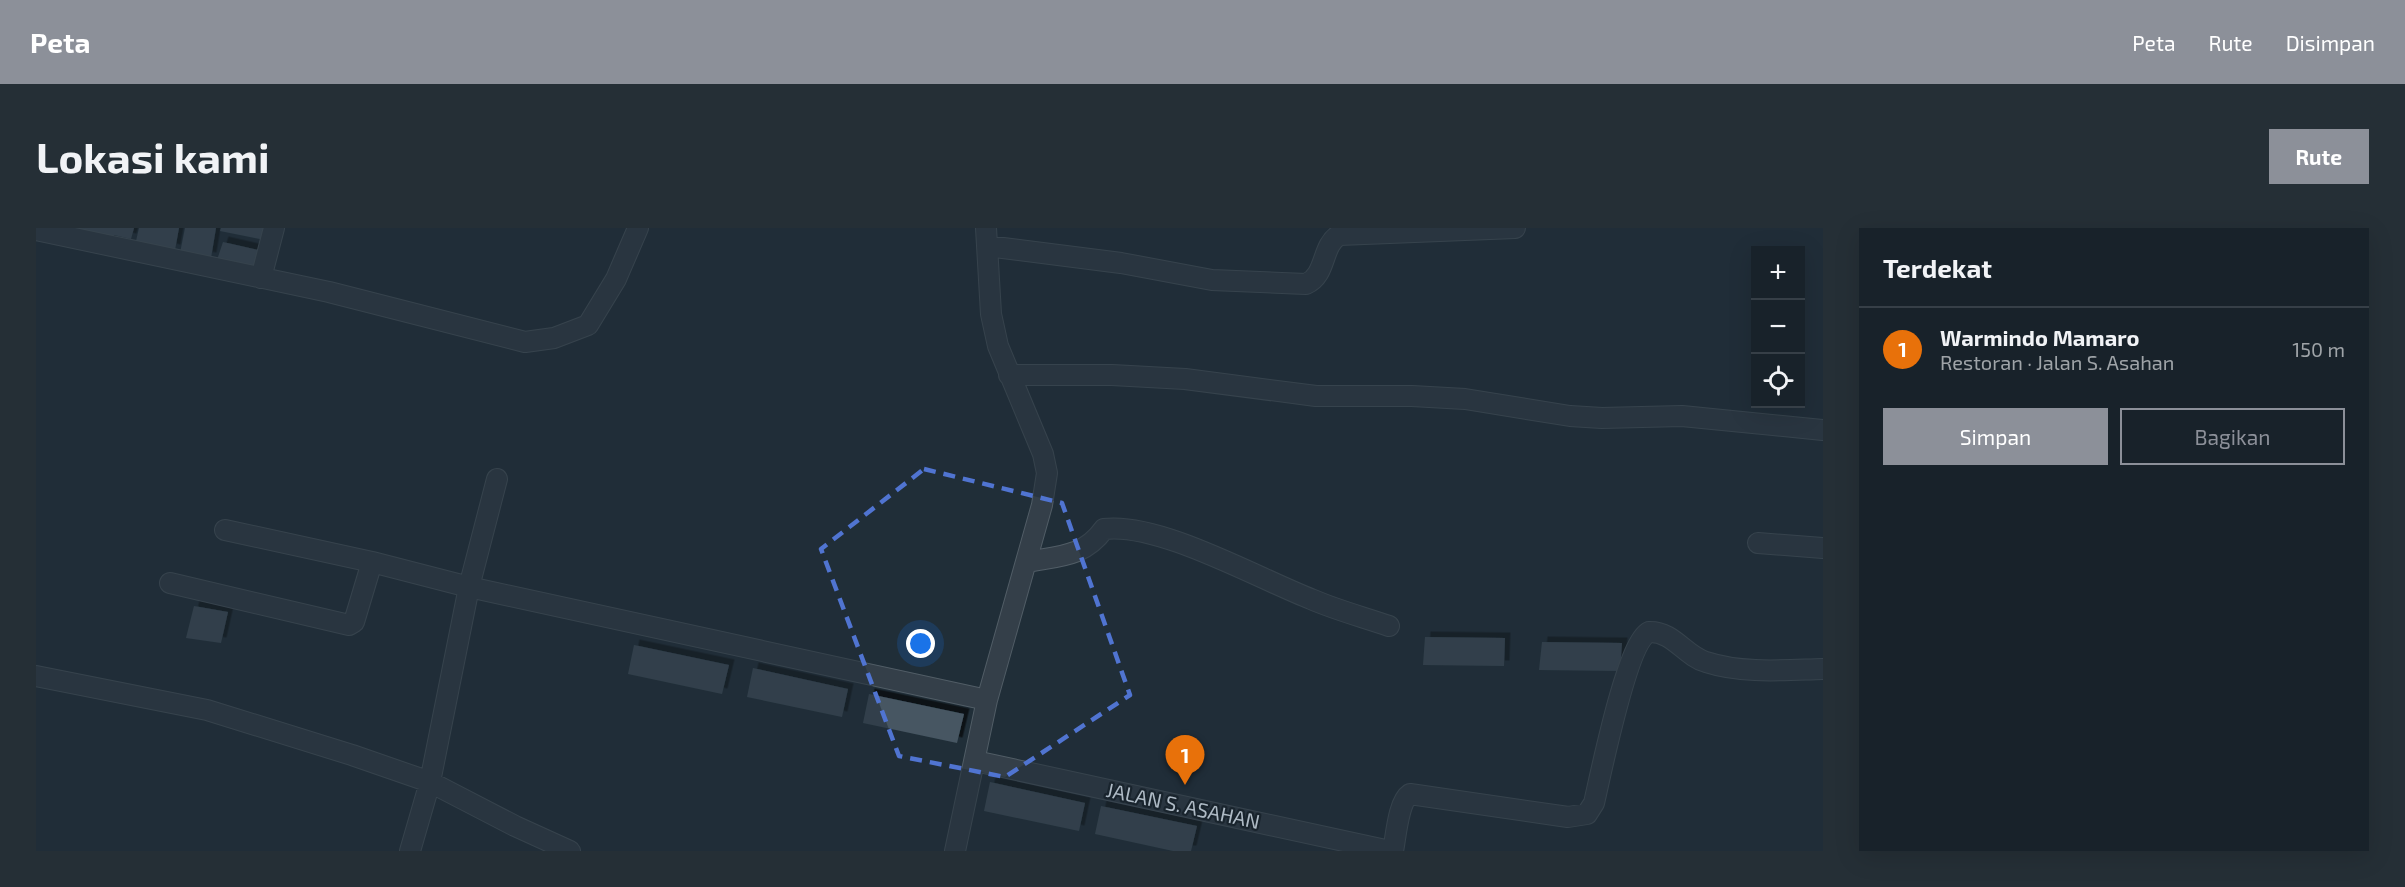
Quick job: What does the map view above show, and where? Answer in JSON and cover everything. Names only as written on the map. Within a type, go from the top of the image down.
[{"type":"street","points":[[261,278],[274,228]]},
{"type":"street","points":[[36,231],[329,292],[525,342],[538,341],[588,325],[616,279],[638,228]]},
{"type":"street","points":[[955,851],[987,700],[1042,506],[1046,463],[998,346],[991,314],[987,237],[1212,280],[1306,284],[1317,276],[1331,242],[1339,235],[1515,228]]},
{"type":"street","points":[[1009,375],[1112,375],[1185,379],[1316,396],[1455,398],[1570,416],[1602,418],[1682,416],[1823,430]]},
{"type":"street","points":[[410,851],[430,782],[470,587],[497,479]]},
{"type":"street","points":[[1027,562],[1079,553],[1095,542],[1104,529],[1120,527],[1179,542],[1312,600],[1389,626]]},
{"type":"street","points":[[225,530],[372,562],[470,587],[987,700]]},
{"type":"street","points":[[1758,543],[1823,548]]},
{"type":"street","points":[[170,583],[349,625],[354,622],[372,562]]},
{"type":"street","points":[[1392,851],[1402,806],[1406,796],[1410,794],[1568,817],[1587,814],[1594,803],[1624,680],[1640,641],[1650,632],[1664,634],[1707,663],[1769,671],[1823,669]]},
{"type":"street","points":[[36,676],[207,710],[352,755],[430,782],[515,826],[570,851]]},
{"type":"street","name":"JALAN S. ASAHAN","points":[[975,761],[1392,851]]},
{"type":"highlighted area","points":[[924,469],[1062,503],[1130,695],[1005,777],[899,756],[821,549]]},
{"type":"building","points":[[63,228],[134,228],[131,239],[114,235],[110,242]]},
{"type":"building","points":[[139,228],[179,228],[175,250],[136,241]]},
{"type":"building","points":[[185,228],[216,228],[211,258],[180,253]]},
{"type":"building","points":[[221,228],[267,228],[265,240],[220,231]]},
{"type":"building","points":[[223,242],[263,251],[257,272],[217,260]]},
{"type":"building","points":[[194,606],[228,612],[221,643],[186,638]]},
{"type":"building","points":[[1425,637],[1505,638],[1504,666],[1423,665]]},
{"type":"building","points":[[1542,642],[1622,643],[1620,671],[1539,670]]},
{"type":"building","points":[[634,645],[729,665],[722,694],[628,674]]},
{"type":"building","points":[[753,668],[848,689],[842,717],[747,697]]},
{"type":"building","points":[[869,694],[964,714],[957,743],[863,723]]},
{"type":"building","points":[[990,782],[1085,803],[1079,831],[984,811]]},
{"type":"building","points":[[1101,806],[1197,826],[1191,851],[1173,851],[1095,834]]},
{"type":"place","name":"Warmindo Mamaro","points":[[1185,785]]}]
